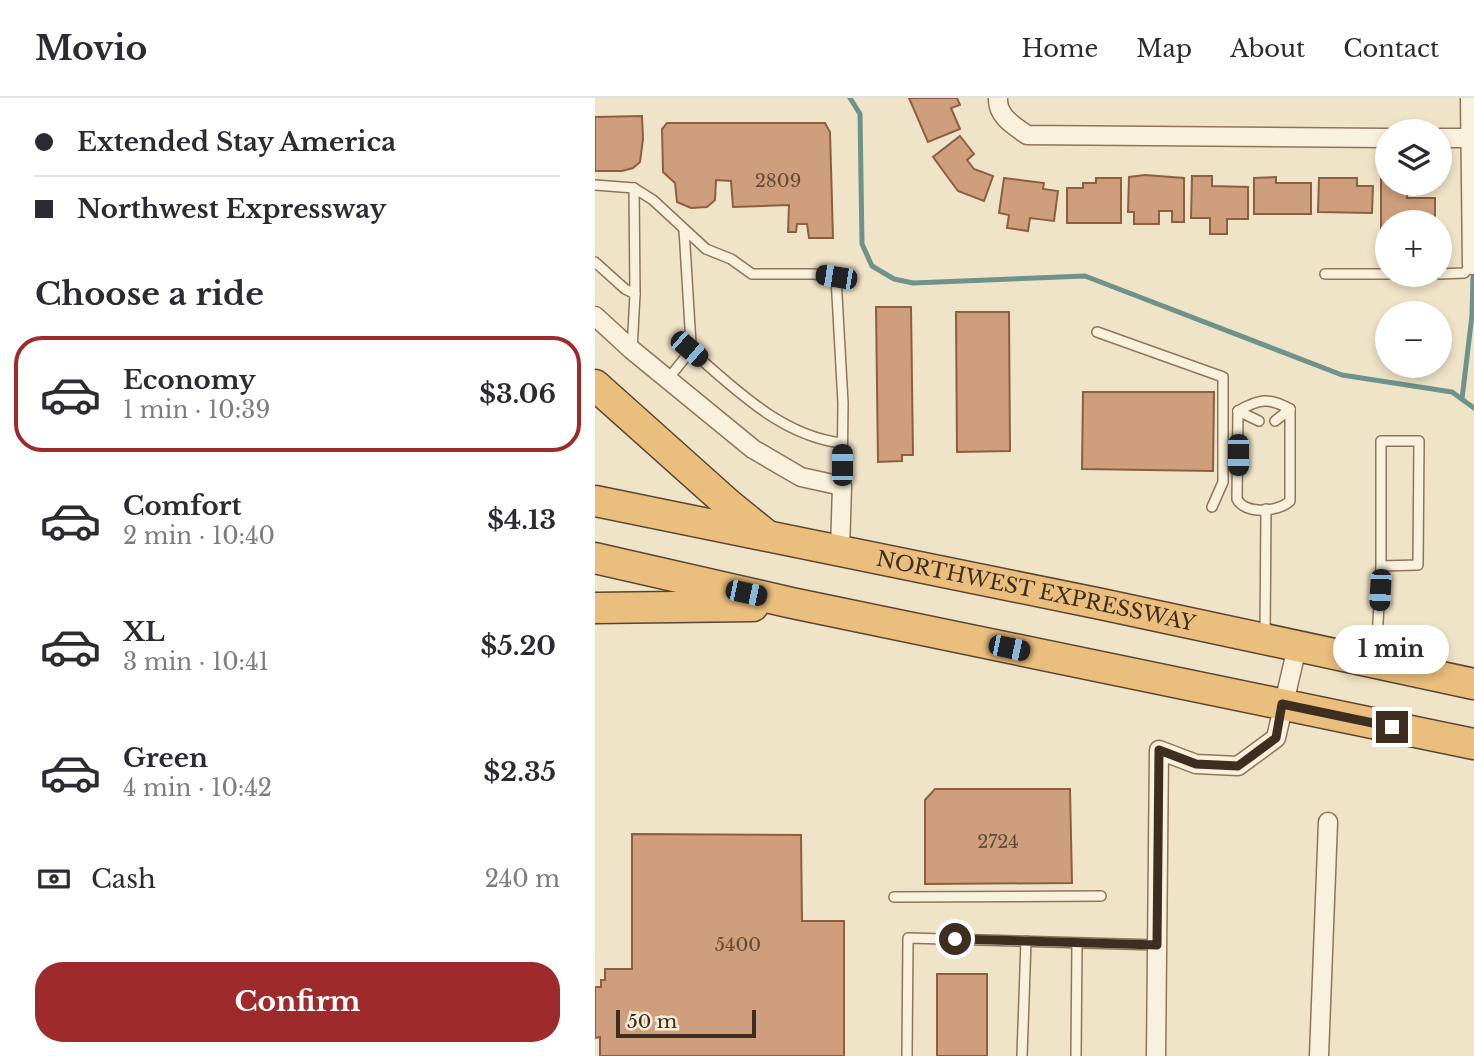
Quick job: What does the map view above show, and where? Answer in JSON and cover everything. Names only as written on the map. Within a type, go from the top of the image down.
[{"type":"highway","points":[[595,385],[768,537]]},
{"type":"highway","name":"NORTHWEST EXPRESSWAY","points":[[595,500],[1474,684]]},
{"type":"highway","points":[[595,558],[792,603],[1474,744]]},
{"type":"highway","points":[[595,608],[722,608],[792,603]]},
{"type":"street","points":[[997,98],[997,107],[1009,122],[1027,135],[1375,138]]},
{"type":"street","points":[[1470,98],[1473,265]]},
{"type":"street","points":[[1452,138],[1470,138]]},
{"type":"street","points":[[595,316],[632,350],[753,449],[801,478],[842,486],[840,551]]},
{"type":"street","points":[[1156,1056],[1159,750],[1196,764],[1238,766],[1276,738],[1297,647]]},
{"type":"street","points":[[1319,1056],[1328,822]]},
{"type":"lane","points":[[595,185],[634,188],[653,201],[706,249],[731,259],[752,274],[814,274],[836,277],[843,403],[842,486]]},
{"type":"lane","points":[[632,350],[635,294],[634,188]]},
{"type":"lane","points":[[668,379],[688,354],[691,344],[684,229]]},
{"type":"lane","points":[[595,262],[625,289],[635,294]]},
{"type":"lane","points":[[1452,274],[1464,273],[1473,265]]},
{"type":"lane","points":[[1325,274],[1375,274]]},
{"type":"lane","points":[[1097,332],[1223,377],[1223,482],[1212,508]]},
{"type":"lane","points":[[689,349],[772,417],[823,441],[842,443]]},
{"type":"lane","points":[[1238,411],[1256,401],[1276,401],[1290,409]]},
{"type":"lane","points":[[1275,421],[1290,409]]},
{"type":"lane","points":[[1238,411],[1237,499],[1248,509],[1266,509],[1285,506],[1290,501],[1290,409]]},
{"type":"lane","points":[[1238,411],[1259,421]]},
{"type":"lane","points":[[1376,663],[1381,566],[1381,441],[1419,441],[1418,565],[1381,566]]},
{"type":"lane","points":[[1265,640],[1266,509]]},
{"type":"lane","points":[[894,897],[1101,896]]},
{"type":"lane","points":[[907,1056],[908,938],[1157,945]]},
{"type":"lane","points":[[1022,1056],[1026,941]]},
{"type":"lane","points":[[1076,1056],[1077,943]]},
{"type":"building","points":[[909,98],[957,98],[960,105],[951,108],[960,129],[928,142]]},
{"type":"building","points":[[642,116],[640,162],[633,168],[622,171],[595,171],[595,117]]},
{"type":"building","points":[[667,123],[825,123],[830,132],[833,238],[809,238],[807,224],[797,224],[796,232],[788,232],[789,205],[733,207],[731,181],[716,180],[715,200],[707,207],[691,208],[677,202],[675,183],[663,172],[662,129]]},
{"type":"building","points":[[960,136],[974,154],[967,160],[974,169],[993,176],[984,201],[958,191],[933,157]]},
{"type":"building","points":[[1145,175],[1184,178],[1184,222],[1172,222],[1172,211],[1159,211],[1159,224],[1134,224],[1134,212],[1128,212],[1129,177]]},
{"type":"building","points":[[1192,176],[1212,176],[1212,186],[1248,187],[1248,219],[1227,219],[1227,234],[1210,234],[1210,218],[1191,218]]},
{"type":"building","points":[[1276,177],[1276,183],[1311,183],[1311,214],[1254,214],[1254,178]]},
{"type":"building","points":[[1004,178],[1044,183],[1043,189],[1058,191],[1054,221],[1030,218],[1028,231],[1007,228],[1009,215],[999,213]]},
{"type":"building","points":[[1096,178],[1121,178],[1121,223],[1067,223],[1067,188],[1083,188],[1083,183],[1096,183]]},
{"type":"building","points":[[1319,178],[1357,178],[1357,186],[1373,186],[1372,213],[1318,212]]},
{"type":"building","points":[[1381,196],[1435,198],[1435,210],[1381,210]]},
{"type":"building","points":[[876,307],[911,307],[913,455],[902,455],[902,461],[878,462]]},
{"type":"building","points":[[956,312],[1009,312],[1010,451],[957,452]]},
{"type":"building","points":[[1083,392],[1214,392],[1213,471],[1082,469]]},
{"type":"building","points":[[935,789],[1070,789],[1072,883],[925,884],[925,800]]},
{"type":"building","points":[[632,834],[801,835],[802,921],[844,921],[844,1056],[600,1056],[600,1037],[595,1038],[595,987],[601,987],[601,980],[605,980],[605,969],[632,969]]},
{"type":"building","points":[[937,974],[987,974],[987,1056],[937,1056]]},
{"type":"waterway","points":[[850,98],[860,114],[862,244],[872,266],[894,279],[913,283],[1085,276],[1342,375],[1452,392],[1474,408]]},
{"type":"waterway","points":[[1462,399],[1472,315],[1473,277]]},
{"type":"route","points":[[955,939],[1157,945],[1159,750],[1196,764],[1238,766],[1276,738],[1282,704],[1392,727]]}]
